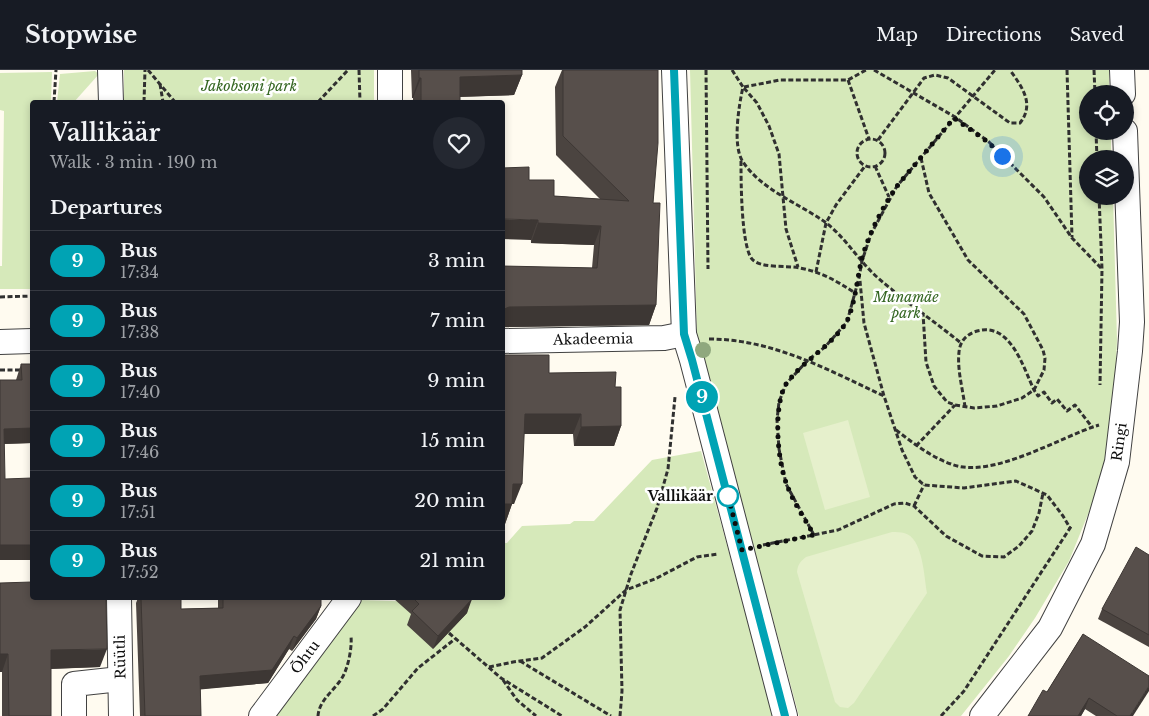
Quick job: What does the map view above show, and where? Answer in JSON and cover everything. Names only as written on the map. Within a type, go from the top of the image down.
[{"type":"street","points":[[110,70],[111,100]]},
{"type":"street","points":[[390,70],[390,100]]},
{"type":"street","points":[[674,70],[684,334],[785,716]]},
{"type":"street","points":[[1122,70],[1123,85]]},
{"type":"street","name":"Ringi","points":[[982,716],[1050,628],[1093,544],[1117,462],[1122,421],[1140,352],[1131,294],[1125,140]]},
{"type":"street","name":"Akadeemia","points":[[505,341],[664,338],[684,334]]},
{"type":"street","points":[[0,342],[30,341]]},
{"type":"street","name":"Rüütli","points":[[119,600],[121,716]]},
{"type":"street","name":"Õhtu","points":[[261,716],[348,600]]},
{"type":"street","points":[[74,716],[74,684],[120,679]]},
{"type":"path","points":[[54,100],[56,70]]},
{"type":"path","points":[[146,70],[160,83],[173,100]]},
{"type":"path","points":[[144,100],[146,70]]},
{"type":"path","points":[[320,100],[348,70]]},
{"type":"path","points":[[359,70],[360,100]]},
{"type":"path","points":[[706,70],[708,270]]},
{"type":"path","points":[[732,70],[757,103],[769,126],[779,154],[783,184],[781,194],[786,229],[798,267]]},
{"type":"path","points":[[743,87],[780,80],[848,80],[866,70]]},
{"type":"path","points":[[874,70],[954,118],[988,142],[1044,197],[1072,238],[1102,269],[1131,294]]},
{"type":"path","points":[[814,535],[786,484],[779,449],[777,420],[786,384],[808,360],[825,347],[847,322],[871,234],[897,186],[994,70]]},
{"type":"path","points":[[878,140],[924,78],[934,75],[948,78],[974,95],[1010,123],[1020,124],[1026,116],[1028,102],[1018,81],[1010,70]]},
{"type":"path","points":[[1068,70],[1072,238]]},
{"type":"path","points":[[1094,70],[1095,85]]},
{"type":"path","points":[[848,80],[869,139]]},
{"type":"path","points":[[160,83],[164,100]]},
{"type":"path","points":[[743,87],[739,104],[736,137],[741,160],[741,191],[746,243],[751,258],[760,265],[798,267],[816,272],[831,278],[855,293]]},
{"type":"path","points":[[869,139],[878,140],[884,147],[882,161],[875,166],[866,166],[858,160],[857,150],[861,142],[869,139]]},
{"type":"path","points":[[921,158],[929,193],[968,260],[1024,314],[1044,350],[1044,370],[1034,390],[1022,398],[997,406],[965,407],[947,402],[934,386],[926,362],[923,313]]},
{"type":"path","points":[[741,160],[756,177],[826,223],[878,277],[961,343]]},
{"type":"path","points":[[816,272],[826,223],[836,205],[866,166]]},
{"type":"path","points":[[875,166],[890,197]]},
{"type":"path","points":[[1099,205],[1102,269],[1100,386]]},
{"type":"path","points":[[859,278],[864,323],[884,396],[902,450],[916,477],[924,485],[964,488],[1016,481],[1043,492],[1047,494],[1063,516],[1085,558]]},
{"type":"path","points":[[0,297],[30,296]]},
{"type":"path","points":[[965,407],[959,353],[961,343],[966,335],[977,331],[990,330],[1003,335],[1015,348],[1038,396],[1044,392],[1052,403],[1058,399],[1067,411],[1075,405],[1092,427]]},
{"type":"path","points":[[708,339],[729,339],[764,345],[808,360],[884,396]]},
{"type":"path","points":[[0,370],[24,370]]},
{"type":"path","points":[[620,716],[622,691],[620,610],[657,508],[668,469],[675,397]]},
{"type":"path","points":[[916,446],[956,405]]},
{"type":"path","points":[[895,430],[916,446],[952,465],[974,469],[1018,458],[1092,427],[1122,421]]},
{"type":"path","points":[[914,506],[924,485]]},
{"type":"path","points":[[489,667],[542,658],[585,627],[626,590],[655,579],[697,557],[742,550],[838,530],[894,504],[905,503],[914,506],[946,536],[982,556],[1004,556],[1019,546],[1032,531],[1039,513],[1043,492]]},
{"type":"path","points":[[941,716],[964,691],[1070,529],[1073,520]]},
{"type":"path","points":[[449,633],[501,678],[562,716]]},
{"type":"path","points":[[373,716],[383,709],[418,668],[455,639]]},
{"type":"path","points":[[318,716],[318,708],[345,673],[351,644]]},
{"type":"path","points":[[520,661],[611,716]]},
{"type":"path","points":[[501,678],[517,700],[536,716]]},
{"type":"green space","name":"Jakobsoni park","points":[[124,70],[374,70],[374,100],[124,100]]},
{"type":"green space","name":"Munamäe park","points":[[690,70],[1109,70],[1109,85],[1079,85],[1079,140],[1111,140],[1111,150],[1079,150],[1079,205],[1113,205],[1117,340],[1113,435],[1095,497],[1069,561],[1035,618],[1009,656],[961,716],[799,716],[697,337]]},
{"type":"green space","points":[[95,71],[99,74],[76,100],[57,100],[60,74]]},
{"type":"green space","points":[[52,72],[51,100],[30,100],[30,289],[0,289],[4,111],[0,110],[0,73]]},
{"type":"green space","points":[[848,420],[870,497],[825,510],[803,433]]},
{"type":"green space","name":"Vallikäär","points":[[701,451],[774,716],[271,716],[359,600],[423,602],[425,600],[505,600],[505,543],[522,526],[594,521],[652,460]]},
{"type":"green space","points":[[892,532],[904,533],[915,542],[922,559],[927,593],[854,703],[848,708],[840,707],[835,702],[797,572],[798,567],[806,557]]},
{"type":"building","points":[[419,70],[522,70],[522,75],[460,77],[460,100],[421,100],[421,78],[419,78]]},
{"type":"building","points":[[563,70],[658,70],[658,143],[653,203],[660,203],[656,305],[509,307],[505,309],[505,266],[597,268],[601,226],[538,223],[538,220],[505,219],[505,168],[529,167],[529,180],[554,180],[554,196],[629,201],[563,136]]},
{"type":"building","points":[[505,355],[549,355],[549,373],[616,372],[615,387],[621,387],[621,426],[581,427],[581,414],[525,414],[522,484],[513,484],[512,504],[505,504]]},
{"type":"building","points":[[21,364],[30,364],[30,428],[4,429],[5,479],[30,478],[30,545],[0,545],[0,380],[22,380]]},
{"type":"building","points":[[1136,547],[1149,555],[1149,635],[1102,609]]},
{"type":"building","points":[[30,582],[30,600],[106,600],[107,649],[51,650],[51,716],[9,716],[8,654],[0,654],[0,583]]},
{"type":"building","points":[[141,600],[181,600],[181,609],[223,608],[223,600],[321,600],[321,606],[297,638],[294,636],[272,670],[200,676],[201,716],[145,716]]},
{"type":"building","points":[[415,600],[471,600],[438,636],[412,611],[419,604]]},
{"type":"building","points":[[1083,634],[1149,676],[1149,686],[1130,716],[1117,716],[1089,698],[1078,716],[1028,716],[1043,690],[1047,692]]},
{"type":"bus line","name":"9","points":[[674,70],[684,334],[785,716]]},
{"type":"place","name":"Vallikäär","points":[[728,496]]},
{"type":"route","points":[[728,496],[726,488],[742,550],[814,535],[786,484],[779,449],[777,420],[786,384],[808,360],[825,347],[847,322],[871,234],[890,197],[954,118],[988,142],[1002,156]]}]
